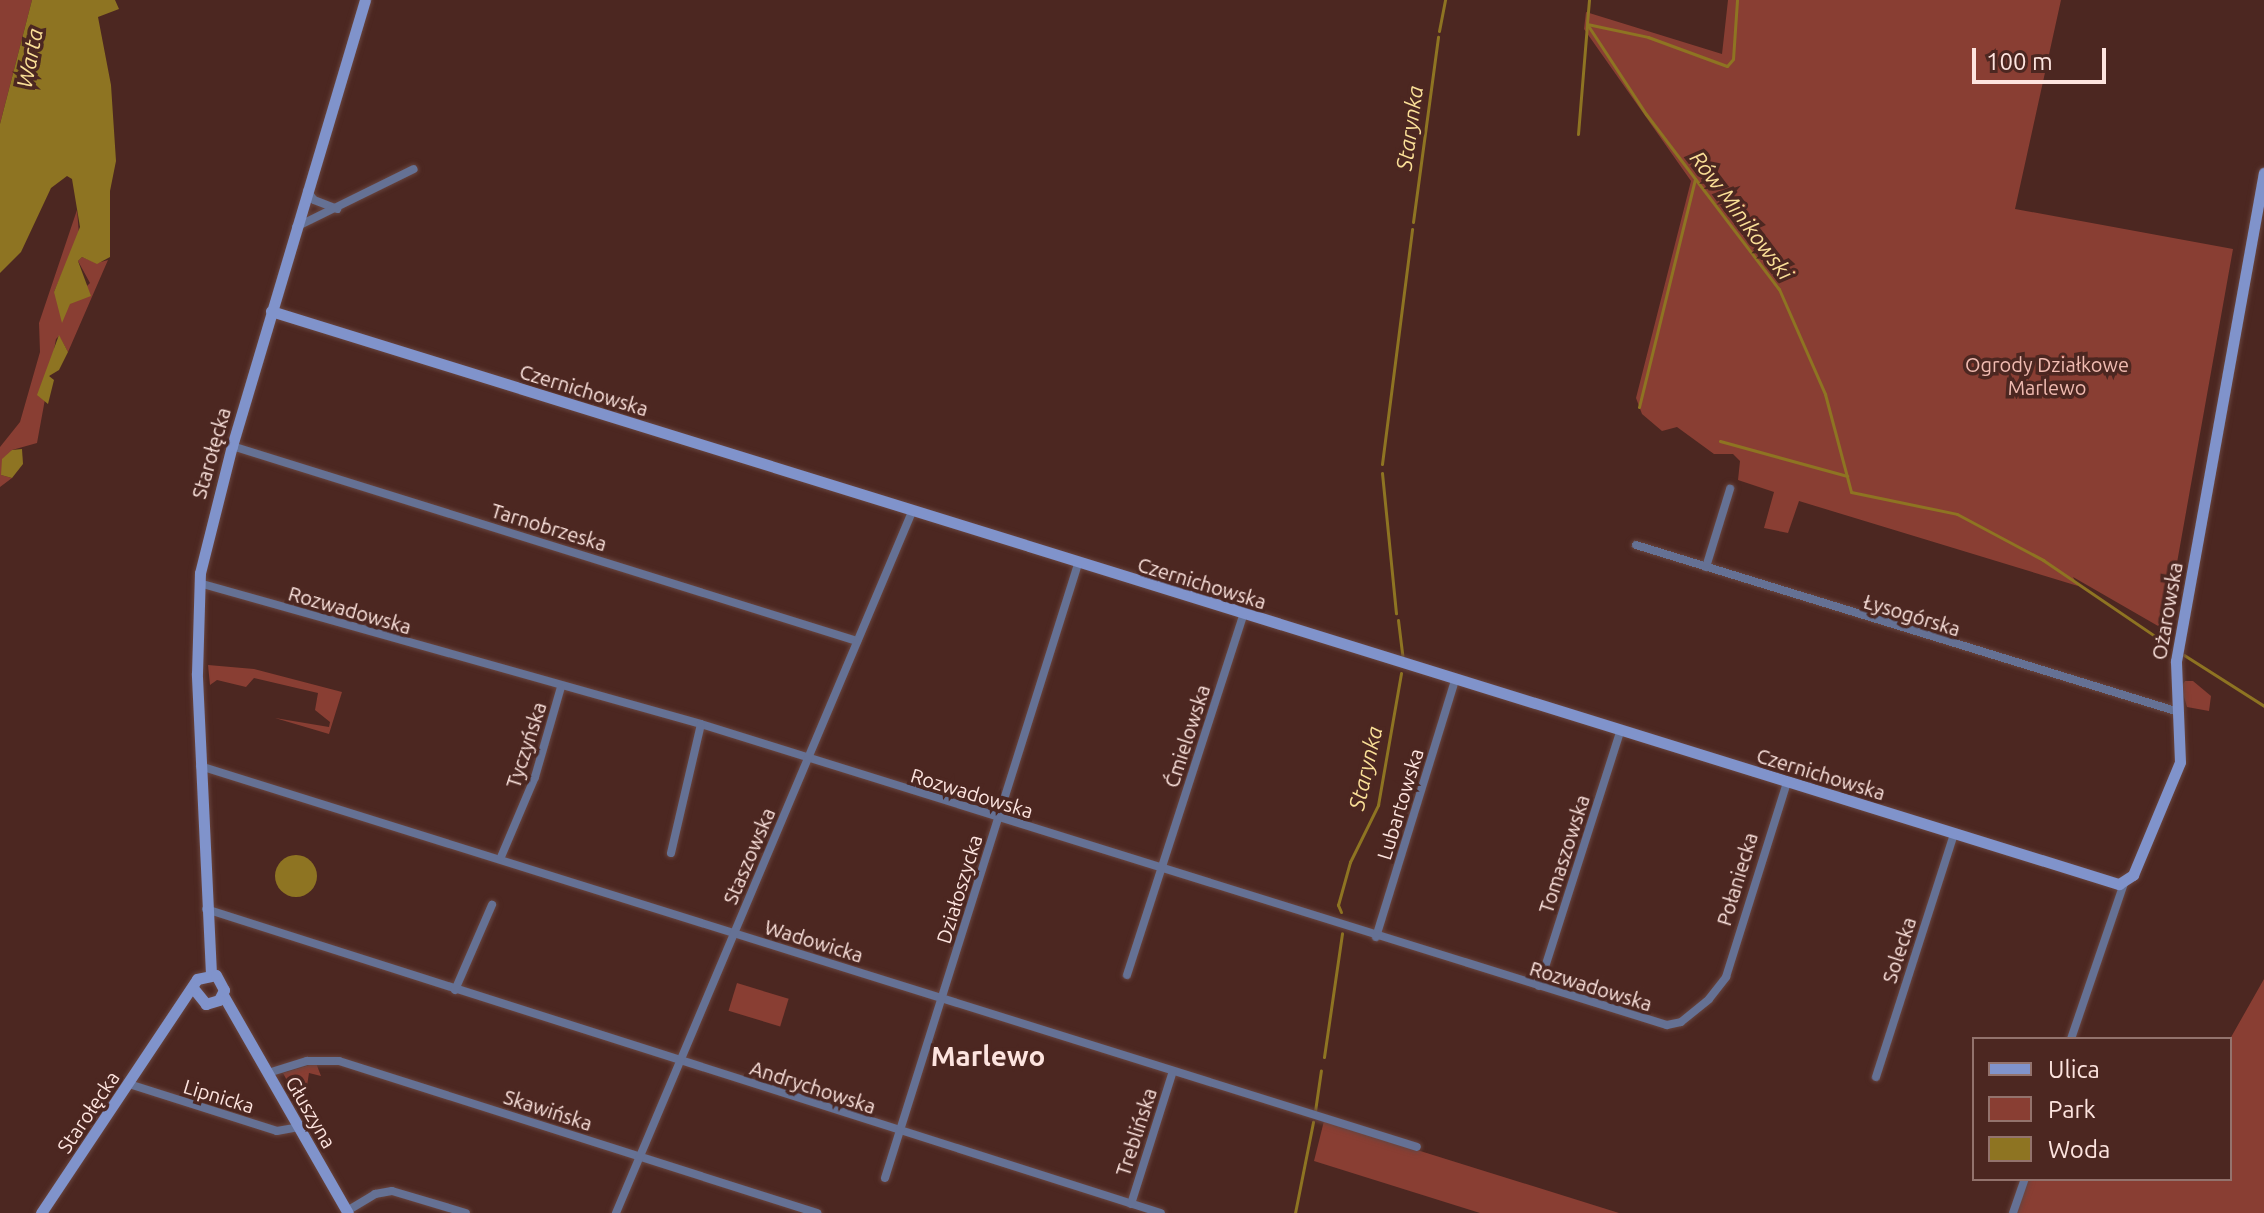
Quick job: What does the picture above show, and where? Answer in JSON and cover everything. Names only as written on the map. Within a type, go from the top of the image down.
[{"type":"street","name":"Starołęcka","points":[[41,1213],[193,988],[206,975],[199,583],[232,446],[365,0]]},
{"type":"street","points":[[296,227],[414,169]]},
{"type":"street","name":"Ożarowska","points":[[2072,1037],[2124,883],[2174,787],[2181,753],[2176,661],[2264,173]]},
{"type":"street","points":[[307,191],[314,200],[337,209]]},
{"type":"street","name":"Czernichowska","points":[[271,311],[1620,732],[2124,883]]},
{"type":"street","name":"Tarnobrzeska","points":[[232,446],[857,641]]},
{"type":"street","points":[[1706,567],[1730,489]]},
{"type":"street","name":"Staszowska","points":[[616,1213],[912,512]]},
{"type":"street","name":"Łysogórska","points":[[1636,545],[2179,712]]},
{"type":"street","name":"Działoszycka","points":[[885,1178],[1078,564]]},
{"type":"street","name":"Rozwadowska","points":[[199,583],[701,724],[1376,937],[1667,1025],[1681,1022],[1721,987]]},
{"type":"street","name":"Ćmielowska","points":[[1127,975],[1243,615]]},
{"type":"street","name":"Lubartowska","points":[[1376,937],[1455,680]]},
{"type":"street","name":"Tyczyńska","points":[[501,857],[535,777],[561,687]]},
{"type":"street","points":[[671,853],[701,724]]},
{"type":"street","name":"Tomaszowska","points":[[1539,986],[1620,732]]},
{"type":"street","name":"Wadowicka","points":[[200,766],[501,857],[1417,1147]]},
{"type":"street","name":"Połaniecka","points":[[1721,987],[1787,782]]},
{"type":"street","name":"Solecka","points":[[1876,1077],[1954,834]]},
{"type":"street","points":[[455,990],[492,905]]},
{"type":"street","name":"Andrychowska","points":[[205,909],[1161,1213]]},
{"type":"street","points":[[193,988],[199,1000],[218,999],[222,981],[206,975]]},
{"type":"street","name":"Głuszyna","points":[[218,999],[242,1029],[348,1212]]},
{"type":"street","name":"Starołęcka","points":[[166,1032],[199,1000]]},
{"type":"street","name":"Skawińska","points":[[268,1073],[307,1061],[339,1061],[817,1213]]},
{"type":"street","name":"Treblińska","points":[[1131,1204],[1173,1071]]},
{"type":"street","name":"Lipnicka","points":[[129,1084],[277,1131],[299,1127]]},
{"type":"street","points":[[2013,1213],[2024,1181]]},
{"type":"street","points":[[348,1212],[375,1194],[392,1191],[466,1213]]},
{"type":"green space","points":[[0,0],[32,0],[0,124]]},
{"type":"green space","name":"Ogrody Działkowe Marlewo","points":[[1728,0],[2061,0],[2015,209],[2233,249],[2165,630],[2073,577],[2078,586],[1799,501],[1788,533],[1764,528],[1774,492],[1738,480],[1740,461],[1733,454],[1714,454],[1677,427],[1662,431],[1642,414],[1636,398],[1691,181],[1584,29],[1586,12],[1722,54]]},
{"type":"green space","points":[[77,210],[79,234],[54,292],[69,304],[90,283],[78,261],[82,257],[97,263],[108,260],[68,352],[59,336],[56,339],[37,443],[12,450],[1,475],[12,478],[0,487],[0,447],[20,422],[40,352],[39,323]]},
{"type":"green space","points":[[208,665],[254,669],[342,692],[329,734],[275,718],[329,727],[330,722],[315,710],[318,693],[254,678],[246,687],[217,680],[210,685]]},
{"type":"green space","points":[[2185,681],[2193,681],[2211,696],[2209,711],[2187,707],[2181,687]]},
{"type":"green space","points":[[2264,979],[2264,1213],[2017,1213],[2027,1181],[2232,1181],[2231,1037]]},
{"type":"green space","points":[[737,983],[789,999],[780,1027],[729,1011]]},
{"type":"green space","points":[[316,1063],[321,1076],[309,1073],[306,1092],[294,1094],[283,1073]]},
{"type":"green space","points":[[1324,1121],[1619,1213],[1480,1213],[1314,1161]]},
{"type":"water","name":"Warta","points":[[32,0],[115,0],[119,9],[98,17],[111,85],[116,161],[110,191],[110,257],[97,264],[82,257],[78,261],[91,296],[70,304],[62,323],[54,292],[80,227],[72,179],[67,176],[51,188],[21,252],[0,273],[0,124]]},
{"type":"water","points":[[59,335],[68,352],[59,370],[49,376],[54,380],[48,404],[37,395]]},
{"type":"water","points":[[22,449],[23,464],[12,478],[1,475],[2,459],[12,450]]},
{"type":"water","points":[[296,855],[311,861],[317,876],[311,891],[296,897],[281,891],[275,876],[281,861]]},
{"type":"waterway","name":"Starynka","points":[[1439,31],[1445,0]]},
{"type":"waterway","name":"Rów Minikowski","points":[[1589,0],[1587,24],[1646,114],[1779,289],[1825,394],[1851,492],[1957,514],[2043,560],[2168,645]]},
{"type":"waterway","points":[[1578,134],[1587,24],[1648,37],[1727,66],[1733,59],[1737,0]]},
{"type":"waterway","name":"Starynka","points":[[1413,222],[1438,37]]},
{"type":"waterway","points":[[1639,407],[1695,179]]},
{"type":"waterway","name":"Starynka","points":[[1382,464],[1412,229]]},
{"type":"waterway","points":[[1720,441],[1847,476]]},
{"type":"waterway","name":"Starynka","points":[[1382,473],[1396,613]]},
{"type":"waterway","name":"Starynka","points":[[1398,620],[1403,658]]},
{"type":"waterway","name":"Rów Minikowski","points":[[2184,655],[2264,706]]},
{"type":"waterway","name":"Starynka","points":[[1341,912],[1338,905],[1350,862],[1378,805],[1401,673]]},
{"type":"waterway","name":"Starynka","points":[[1324,1057],[1342,933]]},
{"type":"waterway","name":"Starynka","points":[[1315,1111],[1321,1070]]},
{"type":"waterway","name":"Starynka","points":[[1295,1213],[1313,1122]]},
{"type":"district","name":"Marlewo","points":[[988,1056]]}]
